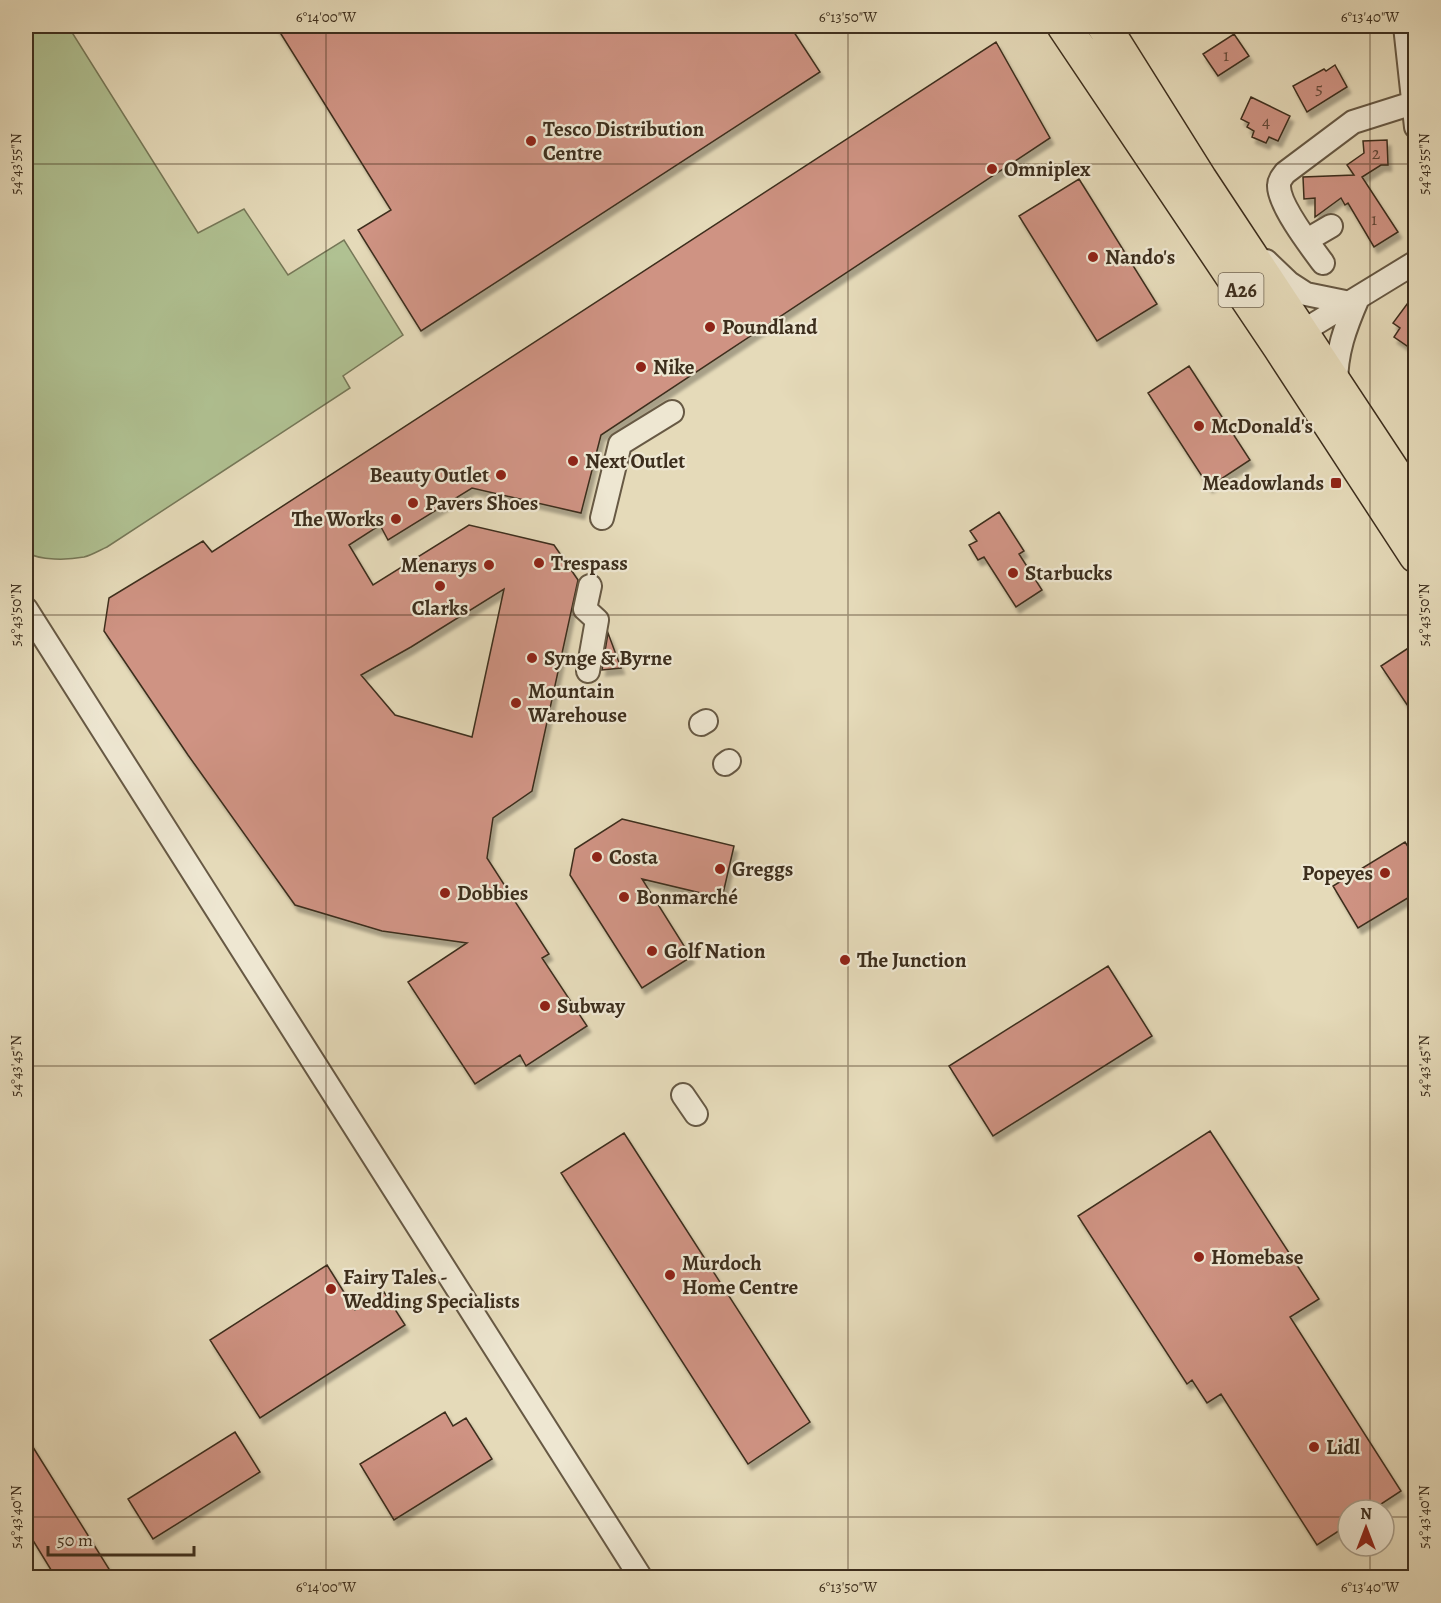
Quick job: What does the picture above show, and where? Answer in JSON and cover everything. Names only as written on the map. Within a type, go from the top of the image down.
[{"type":"highway","name":"A26","points":[[1064,26],[1290,339],[1336,385],[1416,506]]},
{"type":"highway","name":"A26","points":[[1104,26],[1200,179],[1239,235],[1290,339],[1416,556]]},
{"type":"street","points":[[1405,26],[1416,127]]},
{"type":"street","points":[[1323,263],[1306,240],[1280,194],[1278,183],[1284,173],[1353,122],[1413,103]]},
{"type":"street","points":[[1306,240],[1331,226]]},
{"type":"street","points":[[1239,235],[1289,283],[1306,294],[1354,301]]},
{"type":"street","points":[[1290,339],[1416,262]]},
{"type":"street","points":[[1336,385],[1336,362],[1354,301]]},
{"type":"street","points":[[602,518],[620,444],[672,412]]},
{"type":"street","points":[[588,671],[597,620],[585,609],[590,586]]},
{"type":"street","points":[[26,609],[641,1578]]},
{"type":"street","points":[[683,1095],[696,1114]]},
{"type":"green space","points":[[26,26],[68,26],[198,233],[244,209],[288,275],[344,240],[403,335],[343,376],[350,388],[107,547],[87,556],[70,559],[46,558],[26,552]]},
{"type":"building","name":"Tesco Distribution Centre","points":[[276,26],[790,26],[820,72],[421,331],[358,230],[391,210]]},
{"type":"building","points":[[1234,34],[1249,56],[1218,76],[1203,54]]},
{"type":"building","points":[[996,42],[1050,138],[601,435],[581,513],[472,488],[388,540],[380,525],[349,545],[373,585],[469,525],[554,545],[578,580],[532,791],[493,818],[487,858],[549,954],[542,958],[587,1026],[526,1066],[520,1055],[475,1084],[408,982],[467,943],[382,931],[295,905],[188,755],[104,631],[109,598],[203,541],[212,552]],"holes":[[[504,589],[472,737],[395,715],[361,675]]]},
{"type":"building","points":[[1335,65],[1347,87],[1307,112],[1293,86]]},
{"type":"building","points":[[1251,97],[1290,116],[1278,141],[1269,137],[1266,143],[1252,137],[1254,131],[1247,127],[1249,123],[1241,119]]},
{"type":"building","points":[[1387,140],[1388,165],[1381,165],[1362,177],[1398,232],[1374,247],[1348,203],[1345,205],[1341,198],[1315,217],[1315,198],[1304,199],[1303,177],[1354,175],[1347,165],[1364,153],[1363,141]]},
{"type":"building","name":"Nando's","points":[[1079,179],[1157,304],[1097,341],[1019,216]]},
{"type":"building","points":[[1416,292],[1416,352],[1394,337],[1400,328],[1393,323]]},
{"type":"building","name":"McDonald's","points":[[1189,366],[1250,460],[1209,487],[1148,393]]},
{"type":"building","name":"Starbucks","points":[[999,512],[1024,551],[1019,554],[1042,590],[1016,607],[984,557],[978,560],[969,545],[977,541],[970,531]]},
{"type":"building","points":[[608,633],[621,668],[602,670]]},
{"type":"building","points":[[1416,643],[1416,718],[1381,666]]},
{"type":"building","points":[[622,819],[734,846],[722,898],[642,879],[691,957],[642,988],[570,875],[575,849]]},
{"type":"building","name":"Popeyes","points":[[1405,842],[1416,859],[1416,893],[1358,928],[1333,886]]},
{"type":"building","points":[[1108,966],[1152,1036],[993,1136],[949,1066]]},
{"type":"building","name":"Homebase","points":[[1210,1131],[1319,1299],[1290,1317],[1401,1491],[1390,1498],[1336,1498],[1336,1533],[1317,1545],[1221,1394],[1207,1403],[1192,1380],[1187,1384],[1078,1216]]},
{"type":"building","name":"Murdoch Home Centre","points":[[624,1133],[810,1422],[748,1464],[561,1173]]},
{"type":"building","points":[[327,1265],[355,1310],[384,1292],[405,1325],[260,1418],[210,1340]]},
{"type":"building","points":[[445,1412],[453,1426],[466,1418],[492,1459],[394,1520],[360,1464]]},
{"type":"building","points":[[235,1432],[260,1472],[153,1539],[128,1499]]},
{"type":"building","points":[[26,1436],[109,1569],[95,1578],[56,1578],[26,1529]]},
{"type":"place","name":"Tesco Distribution Centre","points":[[531,141]]},
{"type":"place","name":"Omniplex","points":[[992,169]]},
{"type":"place","name":"Nando's","points":[[1093,257]]},
{"type":"place","name":"Poundland","points":[[710,327]]},
{"type":"place","name":"Nike","points":[[641,367]]},
{"type":"place","name":"McDonald's","points":[[1199,426]]},
{"type":"place","name":"Next Outlet","points":[[573,461]]},
{"type":"place","name":"Beauty Outlet","points":[[501,475]]},
{"type":"place","name":"Meadowlands","points":[[1336,483]]},
{"type":"place","name":"Pavers Shoes","points":[[413,503]]},
{"type":"place","name":"The Works","points":[[396,519]]},
{"type":"place","name":"Trespass","points":[[539,563]]},
{"type":"place","name":"Menarys","points":[[489,565]]},
{"type":"place","name":"Starbucks","points":[[1013,573]]},
{"type":"place","name":"Clarks","points":[[440,586]]},
{"type":"place","name":"Synge & Byrne","points":[[532,658]]},
{"type":"place","name":"Mountain Warehouse","points":[[516,703]]},
{"type":"place","name":"Costa","points":[[597,857]]},
{"type":"place","name":"Greggs","points":[[720,869]]},
{"type":"place","name":"Popeyes","points":[[1385,873]]},
{"type":"place","name":"Dobbies","points":[[445,893]]},
{"type":"place","name":"Bonmarché","points":[[624,897]]},
{"type":"place","name":"Golf Nation","points":[[652,951]]},
{"type":"place","name":"The Junction","points":[[845,960]]},
{"type":"place","name":"Subway","points":[[545,1006]]},
{"type":"place","name":"Homebase","points":[[1199,1257]]},
{"type":"place","name":"Murdoch Home Centre","points":[[670,1275]]},
{"type":"place","name":"Fairy Tales - Wedding Specialists","points":[[331,1289]]},
{"type":"place","name":"Lidl","points":[[1314,1447]]}]
